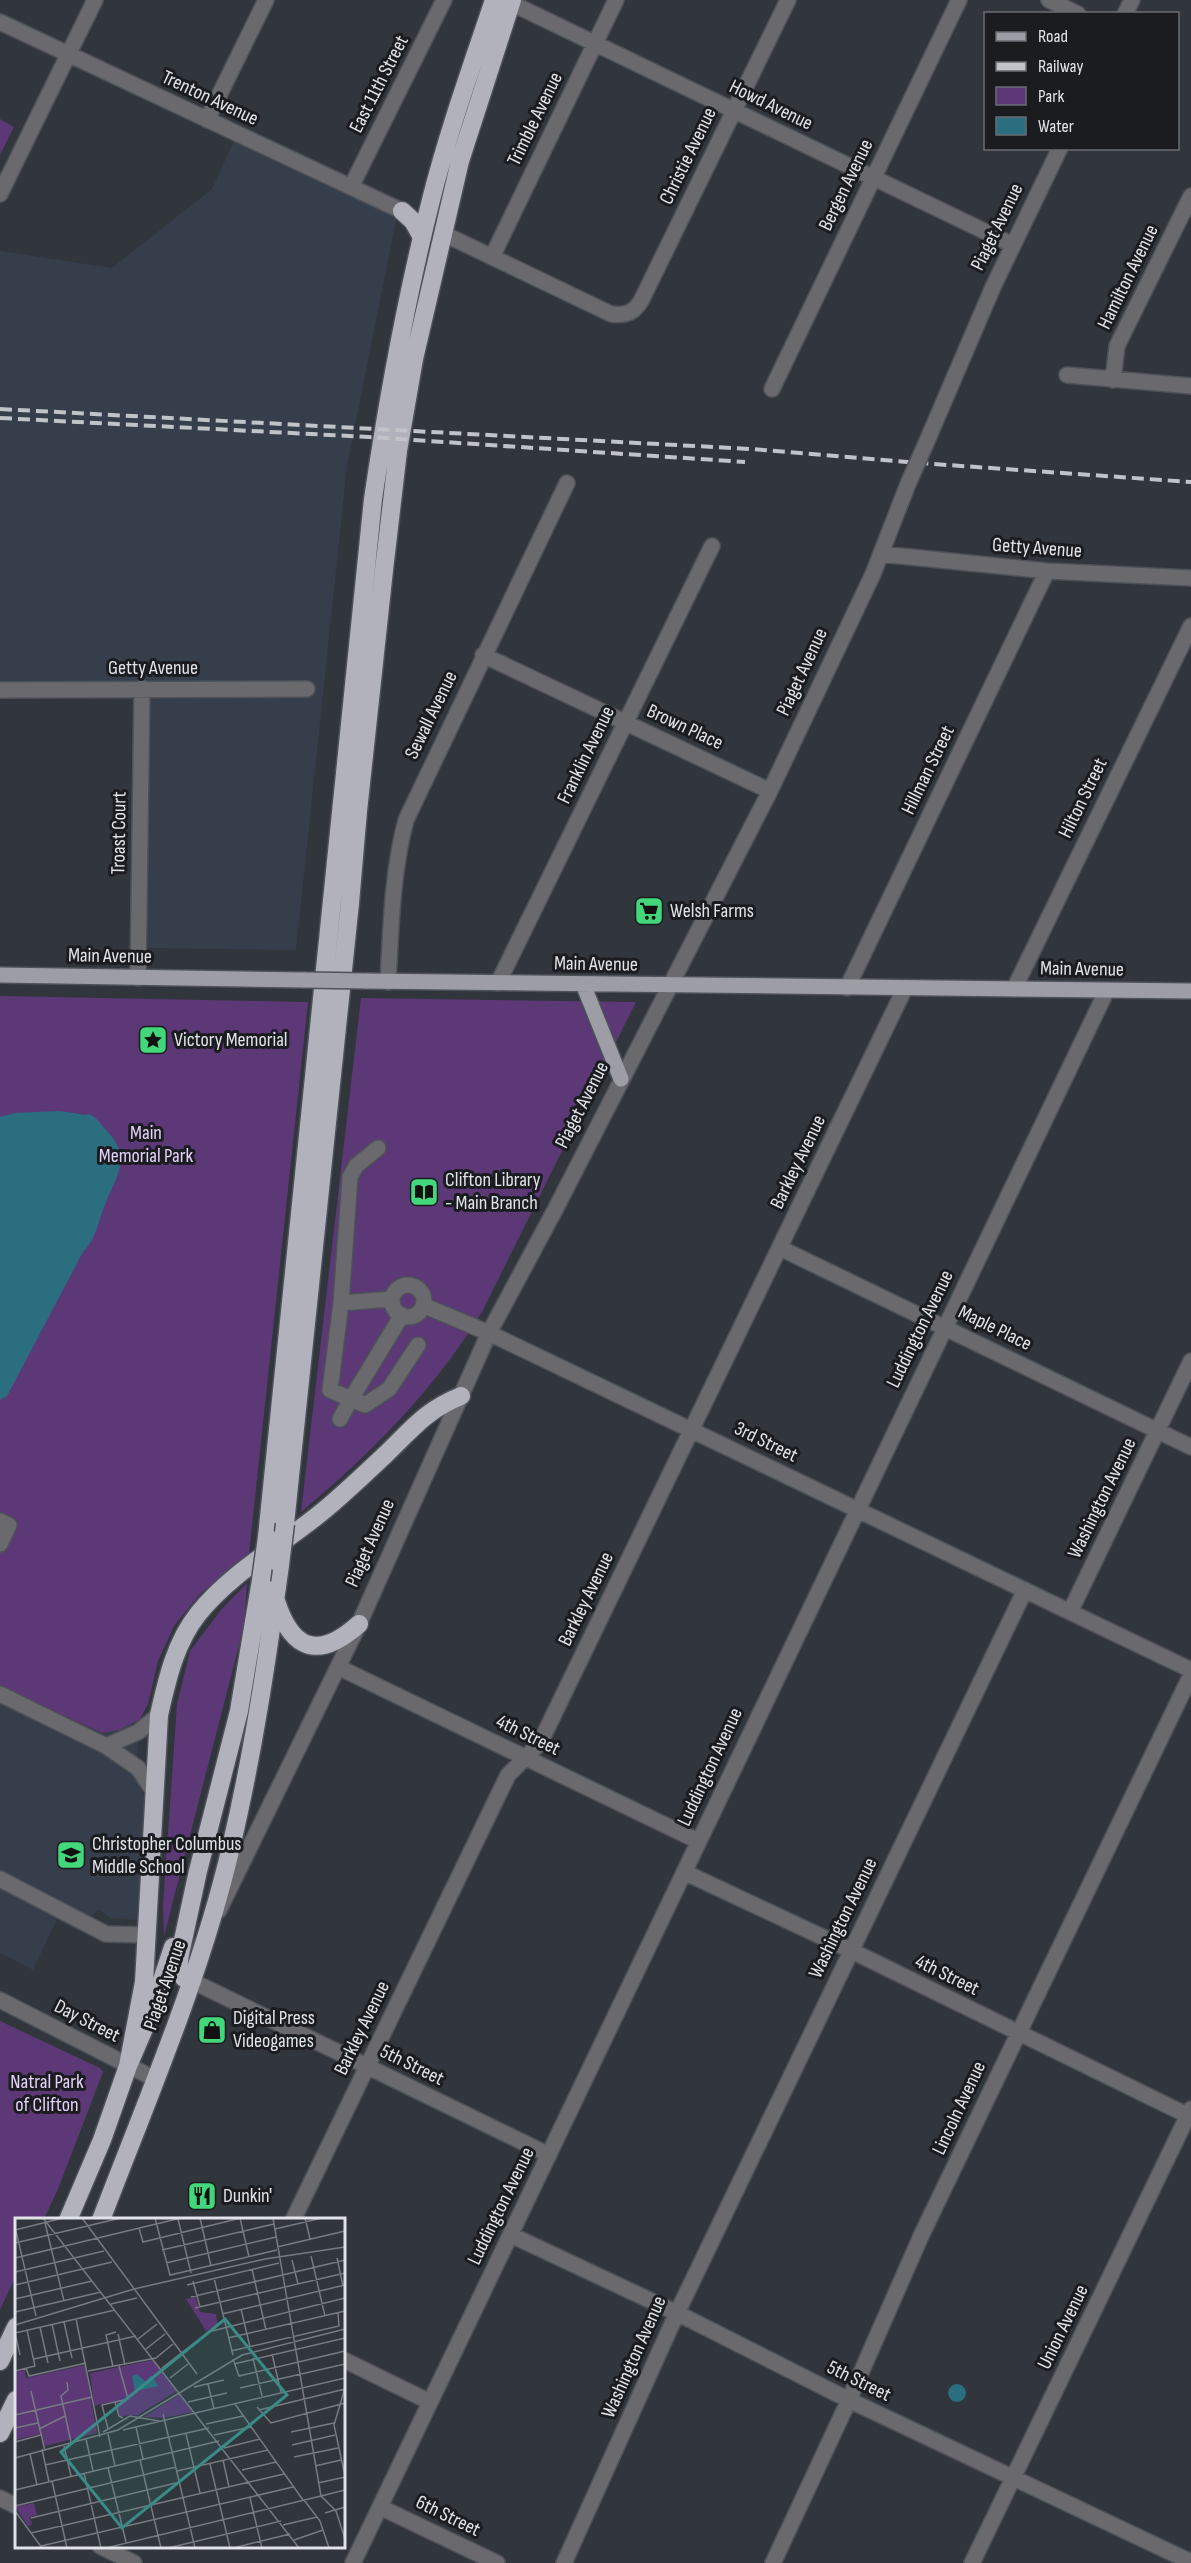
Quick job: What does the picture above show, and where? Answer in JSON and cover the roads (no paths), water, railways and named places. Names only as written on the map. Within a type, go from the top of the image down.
[{"type":"highway","points":[[206,1934],[231,1849],[249,1764],[276,1600],[397,462],[414,359],[442,233],[506,1]]},
{"type":"highway","points":[[192,1981],[184,1978],[178,1969],[198,1871],[239,1712],[267,1537],[373,499],[389,390],[422,237],[467,78],[506,1]]},
{"type":"highway","points":[[402,211],[413,221],[422,237]]},
{"type":"highway","points":[[128,2066],[144,1982],[159,1715],[168,1675],[178,1649],[198,1615],[215,1594],[328,1508],[412,1426],[439,1405],[461,1396]]},
{"type":"highway","points":[[276,1600],[283,1621],[293,1635],[309,1646],[326,1646],[342,1639],[359,1624]]},
{"type":"highway","name":"Piaget Avenue","points":[[69,2218],[102,2140],[128,2066],[152,2010],[198,1871]]},
{"type":"highway","name":"Piaget Avenue","points":[[102,2218],[192,1981],[206,1934]]},
{"type":"highway","points":[[0,2361],[15,2329]]},
{"type":"highway","points":[[0,2433],[15,2402]]},
{"type":"main road","name":"Main Avenue","points":[[0,975],[669,986],[1191,991]]},
{"type":"main road","points":[[583,984],[621,1079]]},
{"type":"street","points":[[0,194],[95,0]]},
{"type":"street","points":[[207,120],[266,0]]},
{"type":"street","name":"East 11th Street","points":[[351,187],[444,0]]},
{"type":"street","name":"Trimble Avenue","points":[[492,257],[616,0]]},
{"type":"street","name":"Christie Avenue","points":[[492,257],[611,314],[622,315],[633,312],[643,297],[788,0]]},
{"type":"street","name":"Bergen Avenue","points":[[772,388],[959,0]]},
{"type":"street","points":[[1049,0],[1074,12]]},
{"type":"street","name":"Howd Avenue","points":[[506,1],[1013,245]]},
{"type":"street","name":"Trenton Avenue","points":[[0,22],[402,211]]},
{"type":"street","name":"Piaget Avenue","points":[[206,1934],[359,1624],[489,1333],[556,1208],[770,791],[881,554],[908,484],[1013,245],[1059,150]]},
{"type":"street","name":"Hamilton Avenue","points":[[1113,380],[1117,346],[1191,196]]},
{"type":"street","points":[[442,233],[492,257]]},
{"type":"street","points":[[1067,375],[1191,386]]},
{"type":"street","name":"Sewall Avenue","points":[[388,981],[394,881],[406,820],[567,483]]},
{"type":"street","name":"Franklin Avenue","points":[[498,983],[712,546]]},
{"type":"street","name":"Getty Avenue","points":[[881,554],[1047,571],[1191,578]]},
{"type":"street","name":"Hillman Street","points":[[847,988],[1047,571]]},
{"type":"street","name":"Hilton Street","points":[[1014,989],[1191,626]]},
{"type":"street","name":"Brown Place","points":[[483,655],[770,791]]},
{"type":"street","name":"Troast Court","points":[[138,978],[142,688]]},
{"type":"street","name":"Getty Avenue","points":[[0,690],[307,689]]},
{"type":"street","name":"Barkley Avenue","points":[[294,2218],[508,1775],[540,1743],[905,988]]},
{"type":"street","name":"Luddington Avenue","points":[[353,2563],[856,1509],[1107,990]]},
{"type":"street","points":[[378,1148],[356,1166],[350,1177],[341,1303],[330,1390],[364,1405],[389,1389],[418,1345]]},
{"type":"street","name":"Maple Place","points":[[780,1248],[1191,1447]]},
{"type":"street","points":[[408,1284],[418,1288],[424,1296],[425,1306],[416,1315],[402,1315],[396,1312],[391,1304],[398,1286],[408,1284]]},
{"type":"street","points":[[341,1303],[392,1299]]},
{"type":"street","name":"3rd Street","points":[[425,1306],[489,1333],[692,1429],[1025,1590]]},
{"type":"street","points":[[340,1419],[402,1315]]},
{"type":"street","name":"Washington Avenue","points":[[1070,1612],[1191,1361]]},
{"type":"street","points":[[0,1521],[9,1525],[0,1544]]},
{"type":"street","points":[[1025,1590],[1191,1672]]},
{"type":"street","name":"Washington Avenue","points":[[564,2563],[677,2313],[1025,1590]]},
{"type":"street","name":"4th Street","points":[[338,1667],[698,1841]]},
{"type":"street","name":"Lincoln Avenue","points":[[773,2563],[849,2400],[921,2236],[1191,1672]]},
{"type":"street","points":[[0,1694],[106,1746],[138,1768],[154,1791]]},
{"type":"street","points":[[106,1746],[138,1732],[159,1715]]},
{"type":"street","name":"4th Street","points":[[684,1872],[850,1950],[1017,2033],[1190,2113]]},
{"type":"street","points":[[0,1879],[106,1934],[147,1935]]},
{"type":"street","name":"5th Street","points":[[192,1981],[549,2155]]},
{"type":"street","name":"Day Street","points":[[0,2000],[155,2079]]},
{"type":"street","name":"Union Avenue","points":[[972,2563],[1190,2113]]},
{"type":"street","name":"5th Street","points":[[511,2235],[677,2313],[849,2400],[1187,2557]]},
{"type":"street","points":[[345,2360],[430,2402]]},
{"type":"street","points":[[0,2498],[15,2506]]},
{"type":"street","name":"6th Street","points":[[380,2507],[497,2563]]},
{"type":"street","points":[[103,2548],[130,2558]]},
{"type":"water","points":[[60,1111],[88,1114],[98,1120],[114,1140],[121,1160],[93,1237],[7,1396],[0,1400],[0,1117],[15,1113]]},
{"type":"water","points":[[953,2384],[961,2384],[966,2389],[964,2400],[953,2402],[948,2397],[948,2389]]},
{"type":"railway","points":[[0,409],[751,449],[1191,482]]},
{"type":"railway","points":[[0,418],[369,437],[745,462]]},
{"type":"place","name":"Welsh Farms","points":[[649,911]]},
{"type":"place","name":"Victory Memorial","points":[[153,1040]]},
{"type":"place","name":"Clifton Library - Main Branch","points":[[424,1192]]},
{"type":"place","name":"Christopher Columbus Middle School","points":[[71,1855]]},
{"type":"place","name":"Digital Press Videogames","points":[[212,2030]]},
{"type":"place","name":"Dunkin'","points":[[202,2196]]},
{"type":"park label","name":"Main Memorial Park","points":[[146,1144]]},
{"type":"park label","name":"Natral Park of Clifton","points":[[47,2094]]}]
